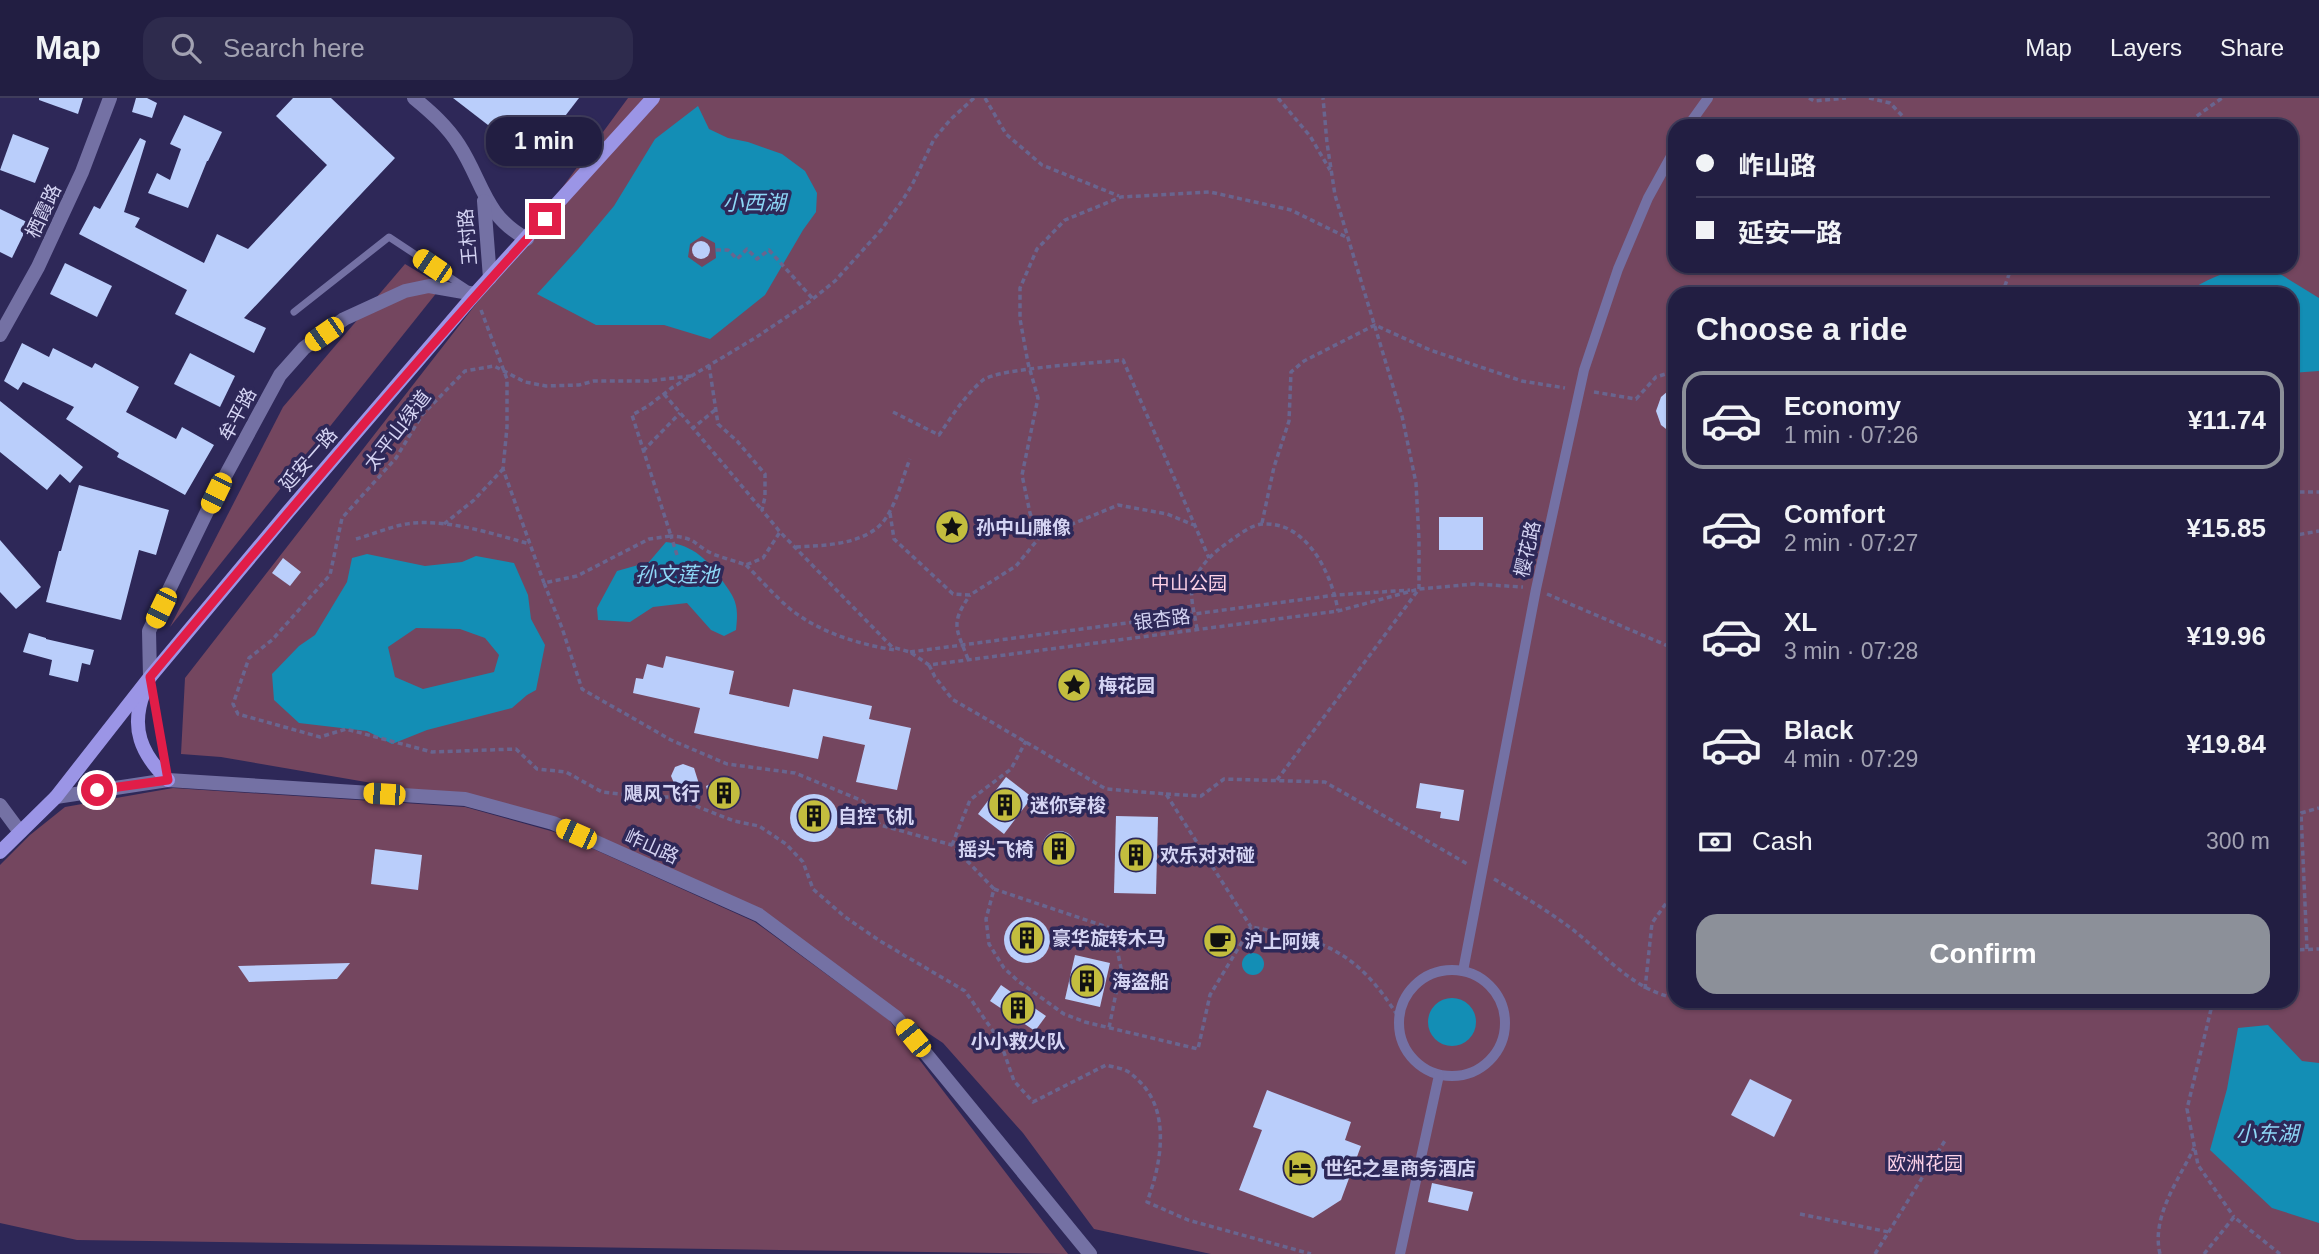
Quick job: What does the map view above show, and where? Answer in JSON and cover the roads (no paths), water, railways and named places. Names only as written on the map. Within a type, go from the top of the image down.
[{"type":"main road","name":"延安一路","points":[[0,852],[55,797],[150,677],[475,294],[653,98]]},
{"type":"main road","points":[[150,677],[137,709],[139,737],[152,765],[168,780]]},
{"type":"street","name":"栖霞路","points":[[0,335],[44,255],[82,172],[110,98]]},
{"type":"street","name":"王村路","points":[[414,98],[443,124],[472,166],[482,193],[487,224],[490,278]]},
{"type":"street","points":[[1693,119],[1707,98]]},
{"type":"street","name":"樱花路","points":[[1463,971],[1536,589],[1584,370],[1618,269],[1648,198],[1668,162]]},
{"type":"street","name":"王村路","points":[[482,193],[503,223],[527,239]]},
{"type":"street","name":"牟平路","points":[[150,677],[149,631],[216,493],[281,375],[304,348],[344,320],[405,291],[429,286],[475,294]]},
{"type":"street","name":"岞山路","points":[[55,797],[168,780],[465,799],[553,823],[759,915],[896,1017],[1090,1254]]},
{"type":"street","points":[[0,805],[20,832]]},
{"type":"street","points":[[1445,971],[1463,971],[1479,977],[1501,1002],[1505,1019],[1504,1035],[1487,1064],[1472,1073],[1456,1077],[1439,1075],[1422,1068],[1409,1055],[1400,1039],[1399,1018],[1402,1003],[1412,987],[1427,976],[1445,971]]},
{"type":"street","points":[[1400,1254],[1439,1075]]},
{"type":"lane","points":[[294,312],[389,237],[475,294]]},
{"type":"lane","points":[[150,677],[168,780]]},
{"type":"water","name":"小西湖","points":[[698,106],[709,129],[728,138],[782,154],[805,171],[817,193],[816,212],[765,295],[710,339],[664,325],[596,325],[537,294],[614,206],[655,139]],"holes":[[[702,236],[715,243],[716,258],[702,267],[688,257],[690,244]]]},
{"type":"water","points":[[2226,273],[2278,273],[2319,298],[2319,371],[2298,372],[2298,287],[2196,287]]},
{"type":"water","name":"孙文莲池","points":[[666,542],[693,550],[713,568],[734,599],[737,612],[736,630],[724,636],[711,630],[687,603],[653,607],[630,622],[598,620],[597,608],[617,571],[649,562]]},
{"type":"water","points":[[367,554],[425,566],[462,562],[476,556],[514,563],[528,595],[531,619],[545,645],[536,690],[512,708],[427,730],[392,744],[367,731],[299,723],[274,700],[272,674],[299,646],[315,635],[347,582],[352,558]],"holes":[[[416,628],[460,629],[485,638],[499,655],[494,672],[423,689],[395,677],[388,647]]]},
{"type":"water","points":[[1253,953],[1261,956],[1264,964],[1261,972],[1253,975],[1245,972],[1242,964],[1245,956]]},
{"type":"water","points":[[1452,998],[1469,1005],[1476,1022],[1469,1039],[1452,1046],[1435,1039],[1428,1022],[1435,1005]]},
{"type":"water","name":"小东湖","points":[[2268,1025],[2302,1061],[2319,1063],[2319,1223],[2272,1208],[2210,1150],[2227,1089],[2238,1028]]},
{"type":"place","name":"孙中山雕像","points":[[952,527]]},
{"type":"place","name":"梅花园","points":[[1074,685]]},
{"type":"place","name":"飓风飞行","points":[[724,793]]},
{"type":"place","name":"迷你穿梭","points":[[1005,805]]},
{"type":"place","name":"自控飞机","points":[[814,816]]},
{"type":"place","name":"摇头飞椅","points":[[1059,849]]},
{"type":"place","name":"欢乐对对碰","points":[[1136,855]]},
{"type":"place","name":"豪华旋转木马","points":[[1027,938]]},
{"type":"place","name":"沪上阿姨","points":[[1220,941]]},
{"type":"place","name":"海盗船","points":[[1087,981]]},
{"type":"place","name":"小小救火队","points":[[1018,1008]]},
{"type":"place","name":"世纪之星商务酒店","points":[[1300,1168]]},
{"type":"park label","name":"中山公园","points":[[1189,583]]},
{"type":"park label","name":"欧洲花园","points":[[1925,1163]]}]
